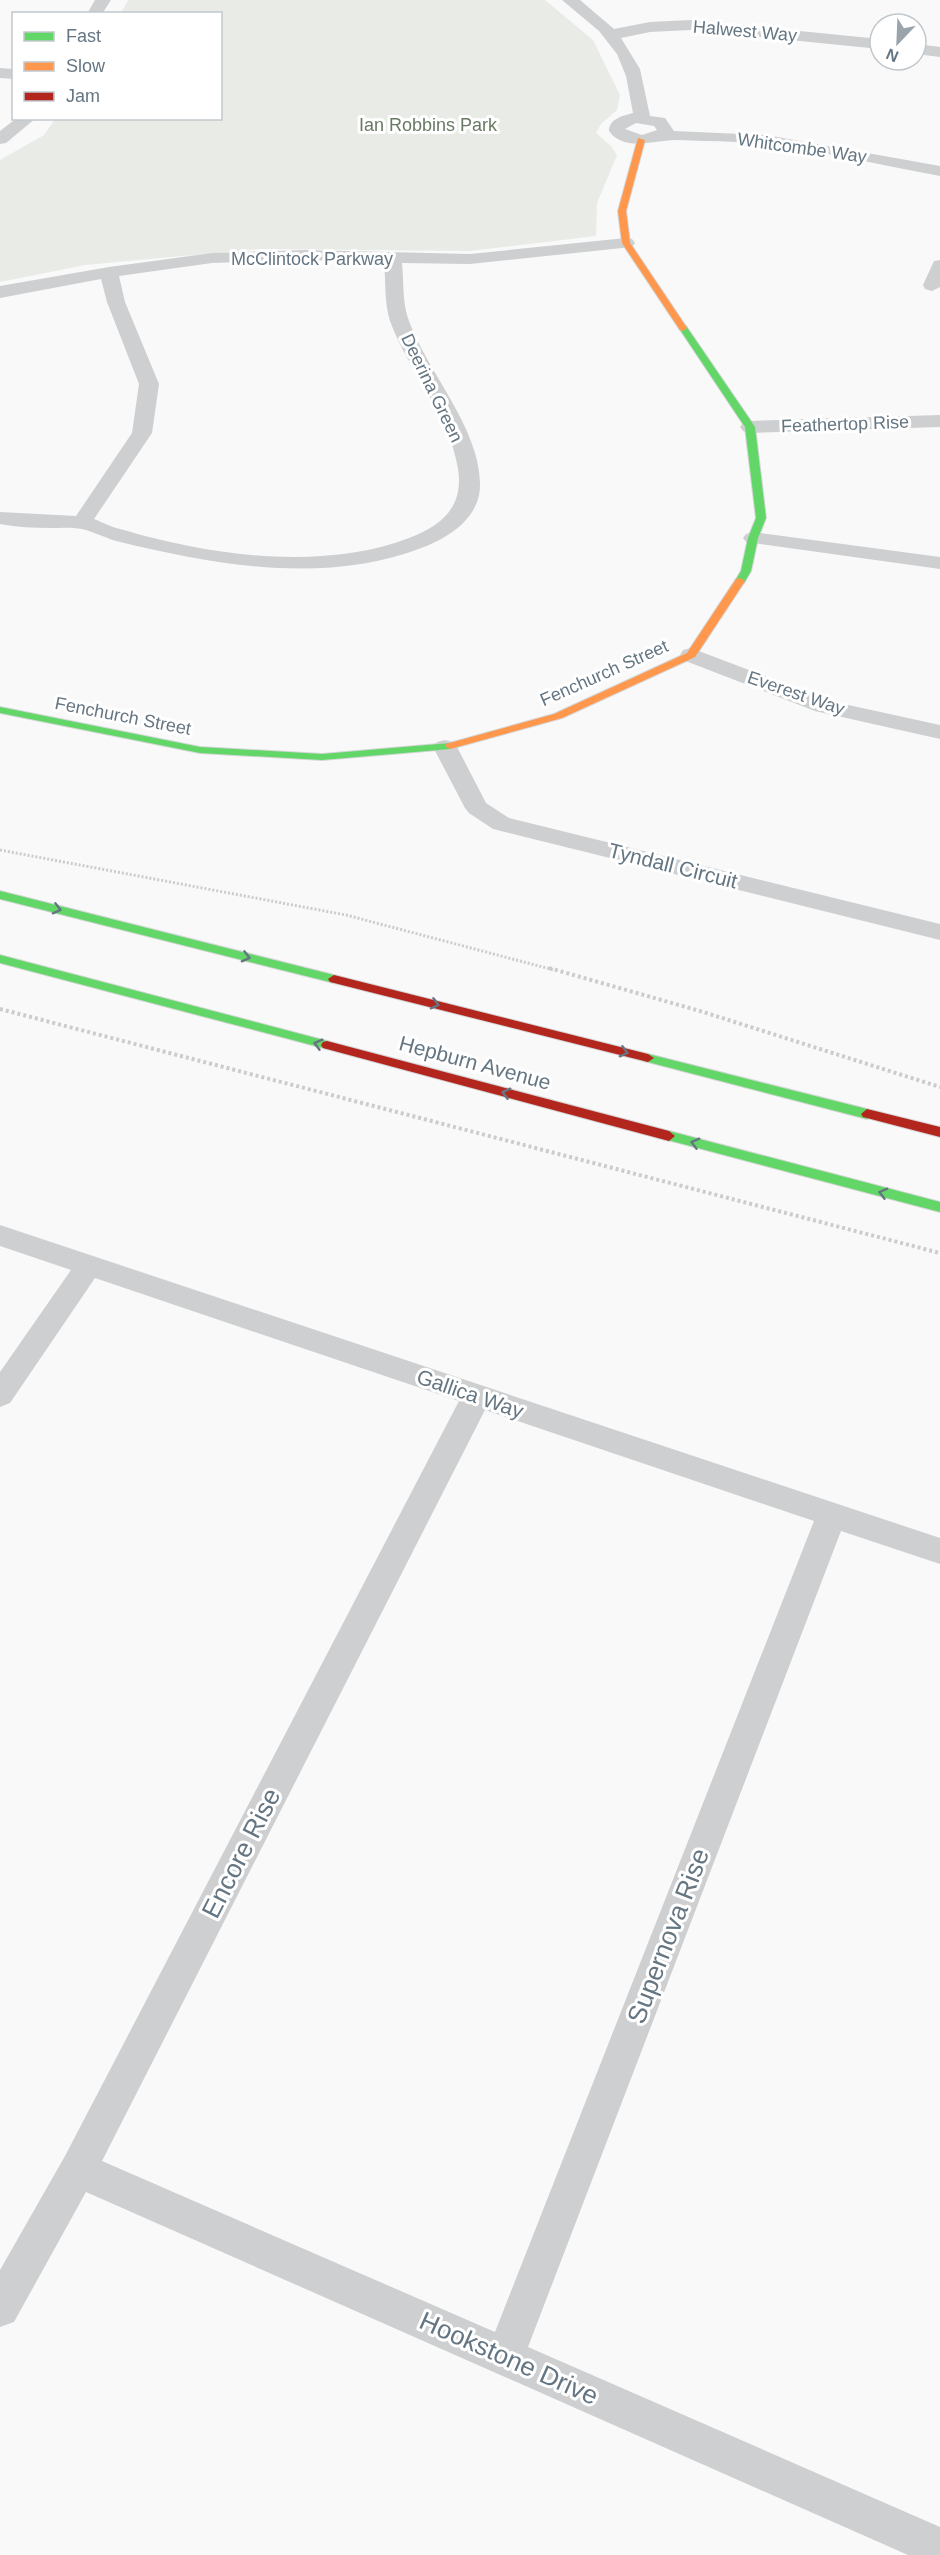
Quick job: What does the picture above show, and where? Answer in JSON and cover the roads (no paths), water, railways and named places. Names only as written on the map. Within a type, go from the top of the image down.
[{"type":"street","points":[[570,0],[582,8],[610,35],[630,64],[642,118],[621,122],[616,128],[621,135],[641,140]]},
{"type":"street","name":"Halwest Way","points":[[610,35],[650,27],[690,26],[868,43]]},
{"type":"street","name":"Whitcombe Way","points":[[642,118],[659,122],[663,131]]},
{"type":"street","points":[[0,139],[25,120]]},
{"type":"street","name":"Whitcombe Way","points":[[663,131],[766,140],[940,171]]},
{"type":"street","name":"Whitcombe Way","points":[[641,140],[663,131],[784,135],[940,162]]},
{"type":"street","name":"Fenchurch Street","points":[[0,710],[200,750],[322,758],[445,747],[558,716],[690,655],[746,571],[760,518],[750,427],[626,243],[622,211],[641,140]]},
{"type":"street","name":"McClintock Parkway","points":[[0,292],[109,272],[212,258],[305,255],[393,259],[470,259],[626,243]]},
{"type":"street","name":"Deerina Green","points":[[0,518],[21,522],[81,523],[119,536],[232,558],[276,562],[379,557],[412,546],[449,528],[465,507],[470,483],[462,447],[399,320],[393,259]]},
{"type":"street","points":[[933,285],[940,265]]},
{"type":"street","points":[[81,523],[142,433],[149,384],[116,302],[109,272]]},
{"type":"street","name":"Feathertop Rise","points":[[750,427],[940,421]]},
{"type":"street","points":[[753,538],[940,563]]},
{"type":"street","name":"Everest Way","points":[[690,655],[823,706],[940,732]]},
{"type":"street","name":"Tyndall Circuit","points":[[445,747],[477,808],[501,824],[940,932]]},
{"type":"street","points":[[0,895],[940,1131]]},
{"type":"street","name":"Hepburn Avenue","points":[[0,959],[940,1207]]},
{"type":"street","points":[[117,1005],[183,1008]]},
{"type":"street","name":"Gallica Way","points":[[0,1236],[940,1551]]},
{"type":"street","points":[[0,1395],[89,1265]]},
{"type":"street","name":"Encore Rise","points":[[0,2308],[78,2169],[477,1396]]},
{"type":"street","name":"Supernova Rise","points":[[505,2356],[832,1515]]},
{"type":"street","name":"Hookstone Drive","points":[[78,2169],[940,2548]]},
{"type":"park label","name":"Ian Robbins Park","points":[[428,125]]}]
